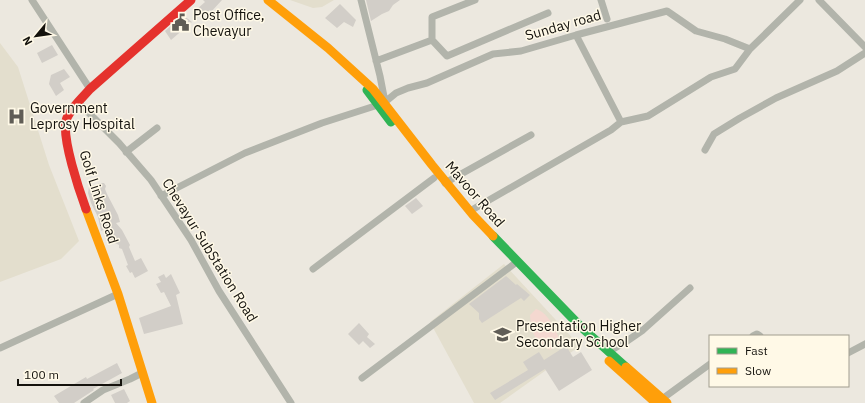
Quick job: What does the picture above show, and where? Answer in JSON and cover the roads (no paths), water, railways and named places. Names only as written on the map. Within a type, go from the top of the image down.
[{"type":"main road","name":"Golf Links Road","points":[[152,403],[118,294],[80,192],[65,135],[66,120],[78,102],[90,89],[192,0]]},
{"type":"main road","name":"Mavoor Road","points":[[260,0],[337,62],[382,104],[470,211],[581,327],[661,402]]},
{"type":"main road","name":"Mavoor Road","points":[[268,0],[342,59],[373,89],[434,178],[468,217],[575,329],[661,402]]},
{"type":"street","points":[[32,0],[90,89]]},
{"type":"street","points":[[361,0],[376,61],[382,104]]},
{"type":"street","points":[[475,0],[432,17],[432,40],[447,56],[548,13]]},
{"type":"street","points":[[601,0],[607,19]]},
{"type":"street","points":[[470,211],[610,130],[621,122],[648,116],[711,77],[735,69],[750,49],[800,0]]},
{"type":"street","points":[[819,0],[865,47]]},
{"type":"street","name":"Sunday road","points":[[162,196],[244,153],[322,123],[382,104],[396,93],[427,83],[493,54],[521,51],[667,11],[696,31],[725,39],[750,49]]},
{"type":"street","points":[[576,35],[621,122]]},
{"type":"street","points":[[376,61],[432,40]]},
{"type":"street","points":[[705,150],[714,134],[740,118],[776,98],[837,71],[865,53]]},
{"type":"street","name":"Chevayur SubStation Road","points":[[78,102],[151,180],[191,240],[218,291],[291,403]]},
{"type":"street","points":[[126,152],[157,128]]},
{"type":"street","points":[[446,183],[531,135]]},
{"type":"street","points":[[313,269],[434,178]]},
{"type":"street","points":[[362,378],[514,264]]},
{"type":"street","points":[[608,352],[643,330],[690,288]]},
{"type":"street","points":[[0,348],[118,294]]},
{"type":"street","points":[[849,352],[865,344]]},
{"type":"street","points":[[661,402],[709,365]]},
{"type":"street","points":[[84,403],[103,390],[142,373]]},
{"type":"place","name":"Post Office, Chevayur","points":[[180,23]]},
{"type":"place","name":"Government Leprosy Hospital","points":[[17,116]]},
{"type":"place","name":"Presentation Higher Secondary School","points":[[503,334]]}]
